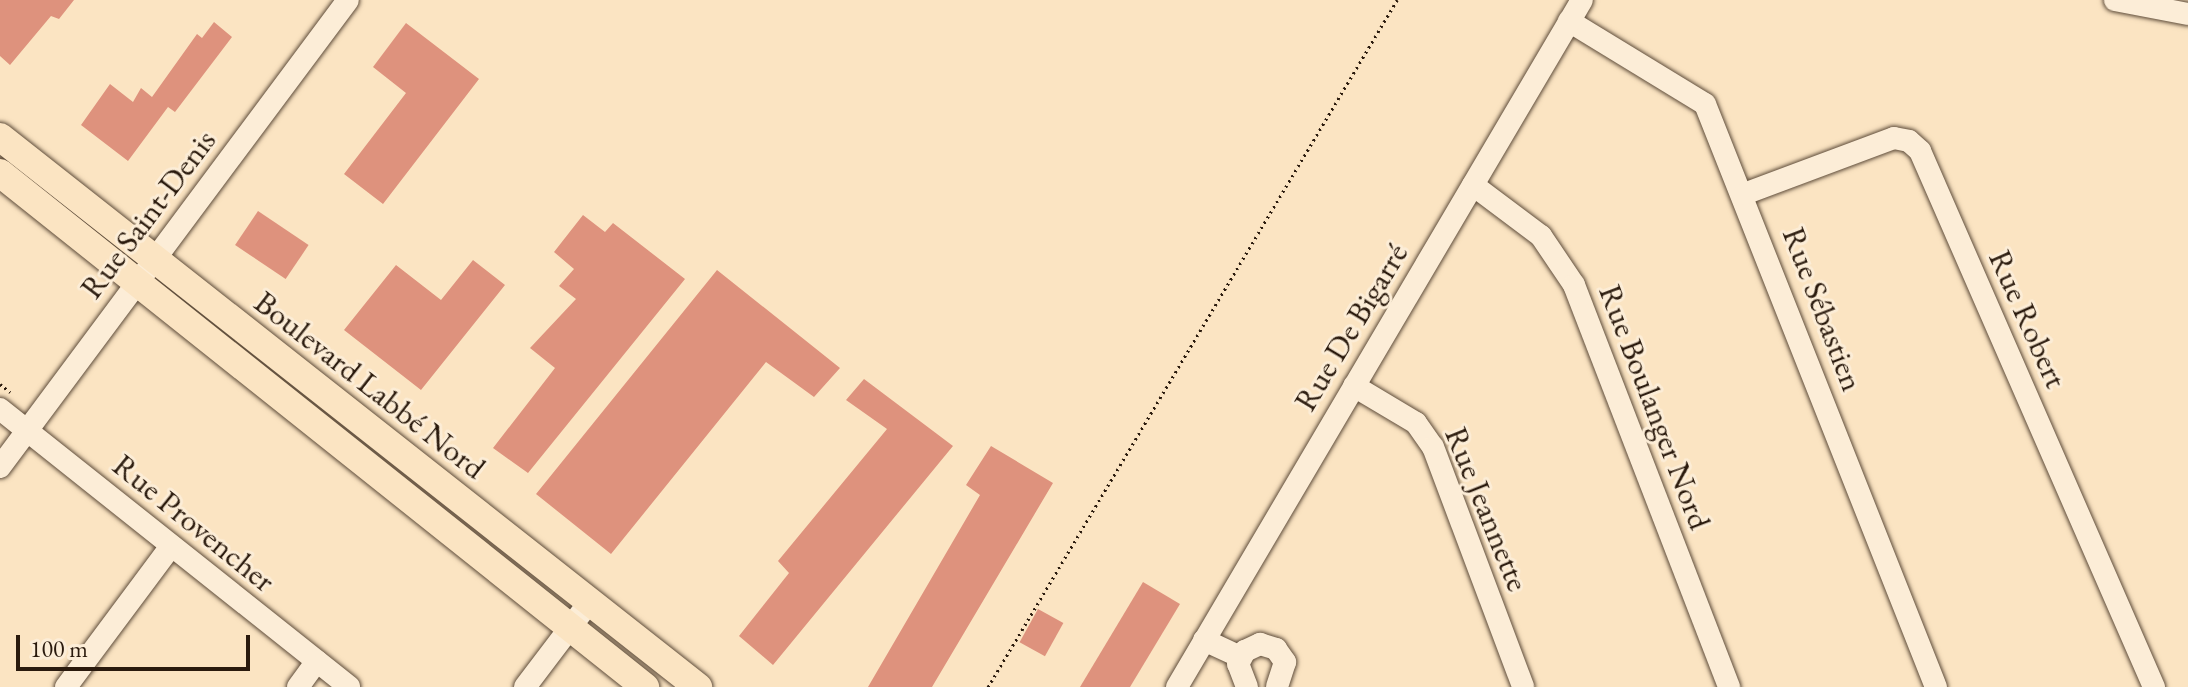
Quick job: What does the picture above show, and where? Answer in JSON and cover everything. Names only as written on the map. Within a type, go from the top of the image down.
[{"type":"main road","name":"Boulevard Labbé Nord","points":[[0,137],[698,687]]},
{"type":"main road","name":"Boulevard Labbé Nord","points":[[0,173],[645,687]]},
{"type":"street","name":"Rue Saint-Denis","points":[[0,467],[348,0]]},
{"type":"street","name":"Rue De Bigarré","points":[[1177,687],[1582,0]]},
{"type":"street","points":[[2115,0],[2188,14]]},
{"type":"street","name":"Rue Sébastien","points":[[1569,21],[1705,104],[1744,194],[1936,687]]},
{"type":"street","name":"Rue Robert","points":[[1744,194],[1894,138],[1909,141],[1920,151],[2154,687]]},
{"type":"street","name":"Rue Boulanger Nord","points":[[1473,185],[1541,236],[1574,285],[1729,687]]},
{"type":"street","name":"Rue Jeannette","points":[[1354,386],[1416,423],[1433,447],[1523,687]]},
{"type":"street","name":"Rue Provencher","points":[[0,409],[349,687]]},
{"type":"street","points":[[66,687],[171,546]]},
{"type":"street","points":[[525,687],[591,600]]},
{"type":"street","points":[[1204,640],[1240,657]]},
{"type":"street","points":[[1247,687],[1238,672],[1240,657],[1252,646],[1276,649],[1286,671],[1277,687]]},
{"type":"street","points":[[298,687],[317,661]]},
{"type":"path","points":[[988,687],[1397,0]]},
{"type":"building","points":[[0,0],[74,0],[59,19],[51,16],[10,65],[0,56]]},
{"type":"building","points":[[214,22],[232,37],[175,112],[168,107],[128,161],[81,125],[110,84],[133,102],[141,88],[152,97],[197,34],[202,38]]},
{"type":"building","points":[[406,23],[479,79],[383,204],[344,174],[406,93],[373,67]]},
{"type":"building","points":[[258,211],[309,245],[286,279],[235,245]]},
{"type":"building","points":[[583,215],[605,232],[613,223],[685,279],[528,473],[493,448],[555,368],[530,348],[576,299],[559,286],[574,269],[554,252]]},
{"type":"building","points":[[473,260],[505,285],[421,390],[344,330],[396,265],[441,300]]},
{"type":"building","points":[[717,270],[840,368],[814,397],[766,362],[611,554],[536,494]]},
{"type":"building","points":[[864,379],[953,446],[773,665],[739,636],[789,573],[778,561],[887,429],[846,400]]},
{"type":"building","points":[[991,446],[1053,483],[932,687],[868,687],[980,495],[966,485]]},
{"type":"building","points":[[1143,582],[1180,604],[1130,687],[1080,687]]},
{"type":"building","points":[[1038,609],[1063,623],[1045,656],[1020,642]]}]
